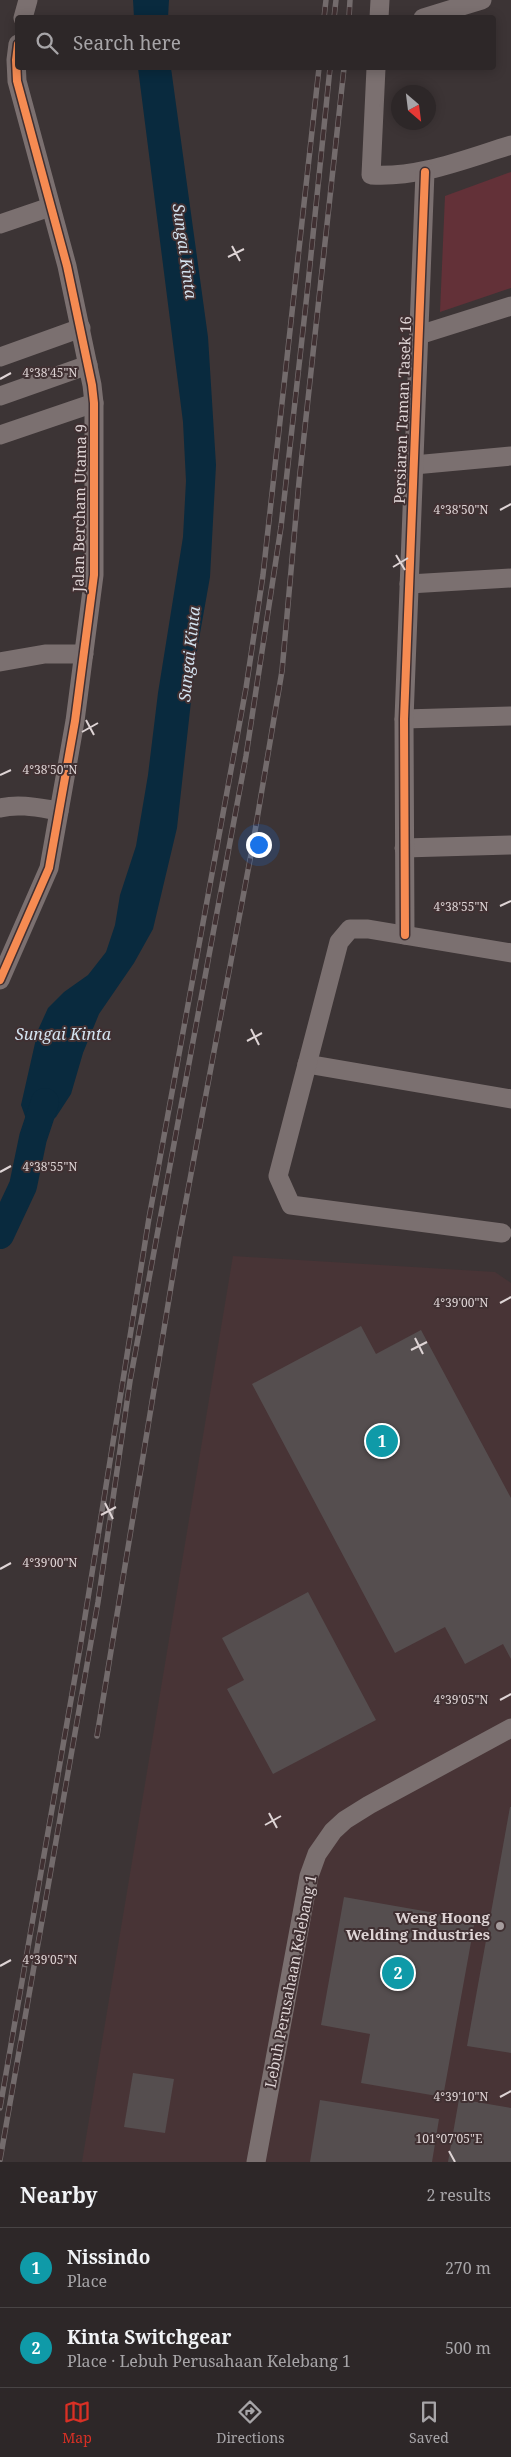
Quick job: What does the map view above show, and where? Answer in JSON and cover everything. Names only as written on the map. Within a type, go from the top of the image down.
[{"type":"street","points":[[24,15],[28,0]]},
{"type":"street","points":[[379,15],[380,0]]},
{"type":"street","points":[[433,15],[482,0]]},
{"type":"street","name":"Jalan Bercham Utama 9","points":[[0,980],[49,868],[75,721],[94,575],[94,403],[81,328],[67,266],[26,122],[16,70]]},
{"type":"street","points":[[376,70],[371,175],[394,176],[425,172],[511,144]]},
{"type":"street","name":"Persiaran Taman Tasek 16","points":[[405,935],[404,719],[425,172]]},
{"type":"street","points":[[0,224],[50,207]]},
{"type":"street","points":[[419,335],[511,306]]},
{"type":"street","points":[[0,357],[81,328]]},
{"type":"street","points":[[0,396],[88,365]]},
{"type":"street","points":[[0,435],[94,403]]},
{"type":"street","points":[[414,465],[511,456]]},
{"type":"street","points":[[409,584],[511,578]]},
{"type":"street","points":[[0,662],[45,654],[84,654]]},
{"type":"street","points":[[404,719],[511,716]]},
{"type":"street","points":[[0,808],[32,806],[59,811]]},
{"type":"street","points":[[404,848],[511,845]]},
{"type":"street","points":[[502,1233],[290,1205],[278,1176],[339,942],[350,930],[368,929],[511,953]]},
{"type":"street","points":[[307,1064],[511,1099]]},
{"type":"street","name":"Lebuh Perusahaan Kelebang 1","points":[[256,2162],[309,1876],[316,1854],[333,1831],[361,1810],[511,1728]]},
{"type":"shaded area","points":[[511,172],[511,288],[440,312],[445,196]]},
{"type":"shaded area","points":[[233,1256],[495,1272],[511,1283],[511,2162],[82,2162]]},
{"type":"water","points":[[133,0],[169,0],[168,15],[134,15]]},
{"type":"water","name":"Sungai Kinta","points":[[138,70],[171,70],[208,337],[216,465],[210,577],[196,656],[177,828],[153,929],[134,963],[99,1014],[83,1053],[71,1094],[56,1117],[33,1138],[21,1105],[38,1030],[48,1008],[64,992],[88,975],[106,952],[115,925],[120,895],[136,846],[183,537],[186,481],[183,422]]},
{"type":"building","points":[[361,1326],[376,1354],[421,1330],[511,1498],[511,1659],[503,1644],[465,1664],[445,1627],[395,1653],[252,1384]]},
{"type":"building","points":[[308,1592],[376,1720],[273,1774],[227,1689],[244,1680],[222,1638]]},
{"type":"building","name":"Weng Hoong Welding Industries","points":[[511,1807],[511,2053],[467,2046]]},
{"type":"building","points":[[344,1897],[475,1920],[443,2097],[361,2083],[370,2034],[321,2025]]},
{"type":"building","points":[[133,2073],[174,2079],[165,2133],[124,2127]]},
{"type":"building","points":[[459,2099],[511,2108],[511,2162],[448,2162]]},
{"type":"building","points":[[320,2100],[439,2119],[432,2162],[310,2162]]},
{"type":"waterway","name":"Sungai Kinta","points":[[0,1235],[23,1186],[33,1138],[45,1102]]},
{"type":"railway","points":[[324,15],[326,0]]},
{"type":"railway","points":[[334,15],[336,0]]},
{"type":"railway","points":[[349,15],[350,0]]},
{"type":"railway","points":[[0,2108],[80,1648],[149,1218],[246,688],[263,575],[319,70]]},
{"type":"railway","points":[[0,2160],[98,1602],[130,1381],[246,756],[281,527],[330,70]]},
{"type":"railway","points":[[97,1736],[179,1238],[252,849],[282,671],[299,482],[344,70]]},
{"type":"cycle path","points":[[0,980],[49,868],[75,721],[94,575],[94,403],[92,385],[67,266],[17,81],[16,70]]},
{"type":"cycle path","points":[[405,935],[404,719],[425,172]]},
{"type":"place","name":"Nissindo","points":[[382,1441]]},
{"type":"place","name":"Weng Hoong Welding Industries","points":[[500,1926]]},
{"type":"place","name":"Kinta Switchgear","points":[[398,1973]]}]
